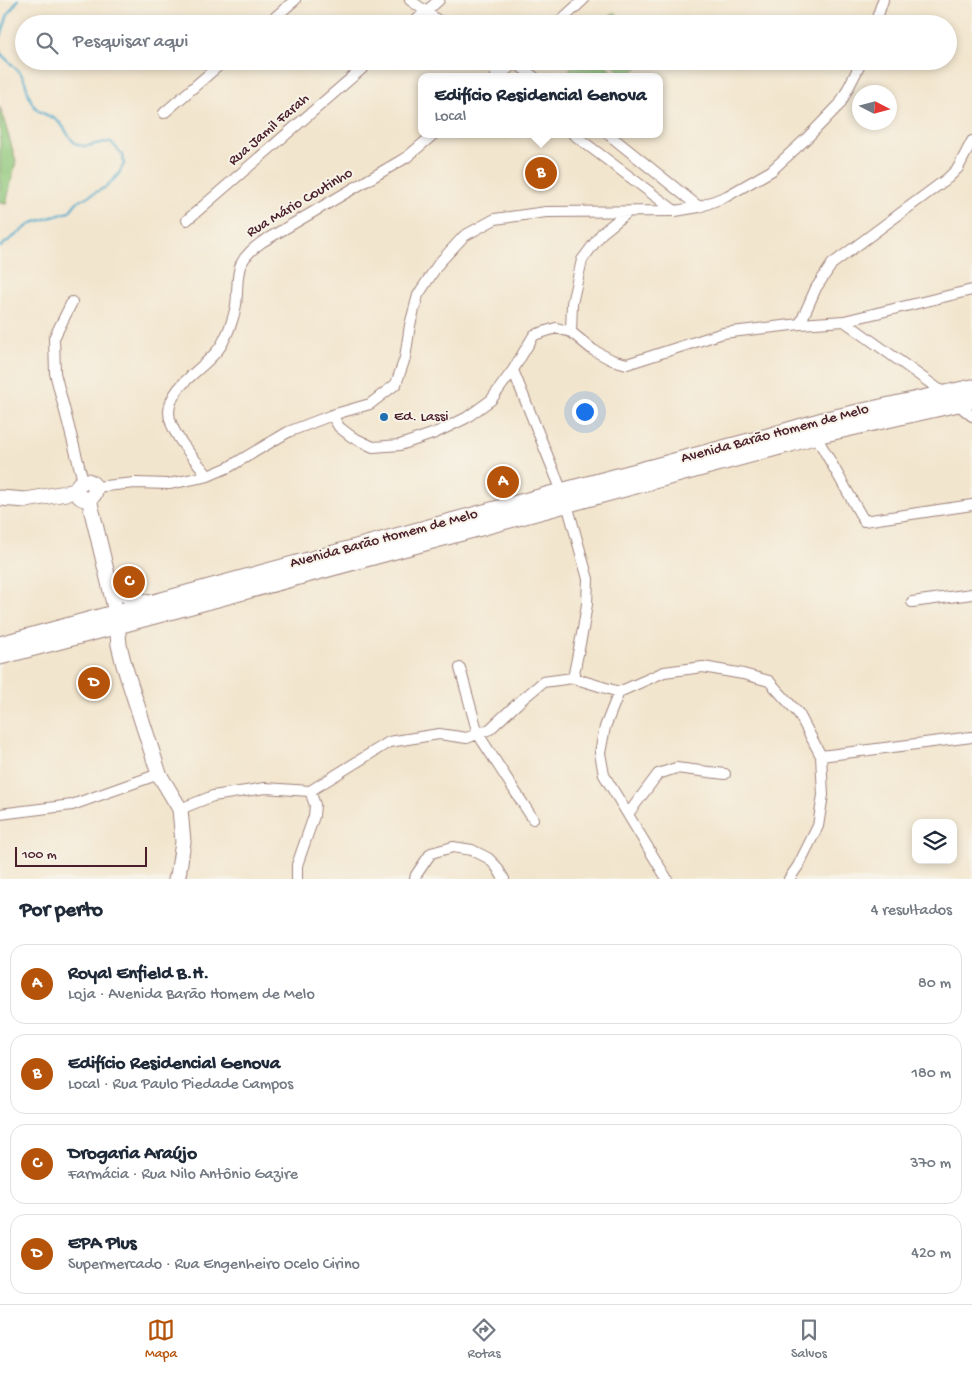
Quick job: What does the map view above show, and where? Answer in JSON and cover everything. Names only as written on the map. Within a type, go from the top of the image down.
[{"type":"main road","name":"Avenida Barão Homem de Melo","points":[[0,656],[117,619],[564,497],[826,419],[972,387]]},
{"type":"main road","name":"Avenida Barão Homem de Melo","points":[[117,619],[150,603],[564,497],[791,444],[816,436],[972,401]]},
{"type":"main road","points":[[816,436],[816,426],[826,419]]},
{"type":"main road","points":[[0,498],[26,500],[86,490],[117,619],[119,645],[124,665],[159,774],[180,809],[183,842],[176,879]]},
{"type":"main road","points":[[105,572],[112,584],[121,592],[132,599],[150,603]]},
{"type":"main road","points":[[110,592],[94,626],[119,645]]},
{"type":"main road","name":"Avenida Barão Homem de Melo","points":[[0,644],[94,626]]},
{"type":"street","points":[[278,15],[295,0]]},
{"type":"street","points":[[410,0],[431,15]]},
{"type":"street","points":[[422,15],[439,0]]},
{"type":"street","points":[[567,15],[583,0]]},
{"type":"street","points":[[878,15],[883,0]]},
{"type":"street","points":[[164,114],[214,70]]},
{"type":"street","name":"Rua Jamil Farah","points":[[187,220],[361,70]]},
{"type":"street","points":[[72,302],[54,338],[54,373],[86,490],[135,482],[169,484],[208,476],[229,467],[288,432],[332,415],[370,404],[396,384],[406,358],[410,325],[418,295],[439,263],[464,236],[495,219],[546,212],[676,211],[699,207],[727,196],[771,172],[840,104],[857,70]]},
{"type":"street","name":"Rua Mário Coutinho","points":[[208,476],[173,428],[169,411],[174,395],[185,382],[207,363],[222,344],[236,306],[240,265],[250,251],[262,242],[407,157],[429,138]]},
{"type":"street","points":[[578,138],[676,211]]},
{"type":"street","points":[[613,138],[699,207]]},
{"type":"street","points":[[800,324],[816,288],[832,264],[948,178],[958,168],[972,141]]},
{"type":"street","points":[[571,332],[572,303],[582,260],[602,233],[628,212]]},
{"type":"street","points":[[332,415],[339,427],[352,437],[373,447],[400,445],[435,433],[466,418],[491,400],[513,370],[534,336],[556,328],[571,332],[599,354],[627,364],[723,333],[844,321],[972,290]]},
{"type":"street","points":[[844,321],[944,393],[972,416]]},
{"type":"street","points":[[513,370],[564,497],[588,579],[584,629],[573,678]]},
{"type":"street","points":[[816,436],[864,521],[972,505]]},
{"type":"street","points":[[912,602],[972,594]]},
{"type":"street","points":[[180,809],[213,796],[265,788],[310,791],[389,742],[439,734],[467,738],[490,730],[543,682],[573,678],[619,692],[664,672],[703,667],[769,681],[799,714],[821,756],[823,795],[818,826],[798,866],[789,879]]},
{"type":"street","points":[[460,668],[478,734],[533,819]]},
{"type":"street","points":[[619,692],[606,727],[600,753],[604,775],[667,879]]},
{"type":"street","points":[[821,756],[972,737]]},
{"type":"street","points":[[628,814],[658,774],[676,768],[724,774]]},
{"type":"street","points":[[0,814],[72,805],[159,774]]},
{"type":"street","points":[[297,879],[297,865],[314,816],[315,805],[310,791]]},
{"type":"street","points":[[415,879],[431,853],[453,847],[472,850],[488,858],[496,866],[504,879]]},
{"type":"green space","points":[[570,70],[611,70],[614,73],[572,73]]},
{"type":"green space","points":[[618,70],[634,70],[631,73],[621,73]]},
{"type":"green space","points":[[0,107],[16,161],[6,204],[0,203]]},
{"type":"waterway","points":[[0,39],[8,14],[18,0]]},
{"type":"waterway","points":[[0,51],[15,67]]},
{"type":"waterway","points":[[0,247],[32,223],[69,212],[77,202],[106,187],[118,175],[124,164],[123,155],[111,142],[87,146],[75,143],[60,123],[37,109],[32,103],[23,77],[18,70]]},
{"type":"place","name":"Edifício Residencial Genova","points":[[541,173]]},
{"type":"place","name":"Ed. Lassi","points":[[384,417]]},
{"type":"place","name":"Royal Enfield B.H.","points":[[503,482]]},
{"type":"place","name":"Drogaria Araújo","points":[[129,582]]},
{"type":"place","name":"EPA Plus","points":[[94,683]]}]
